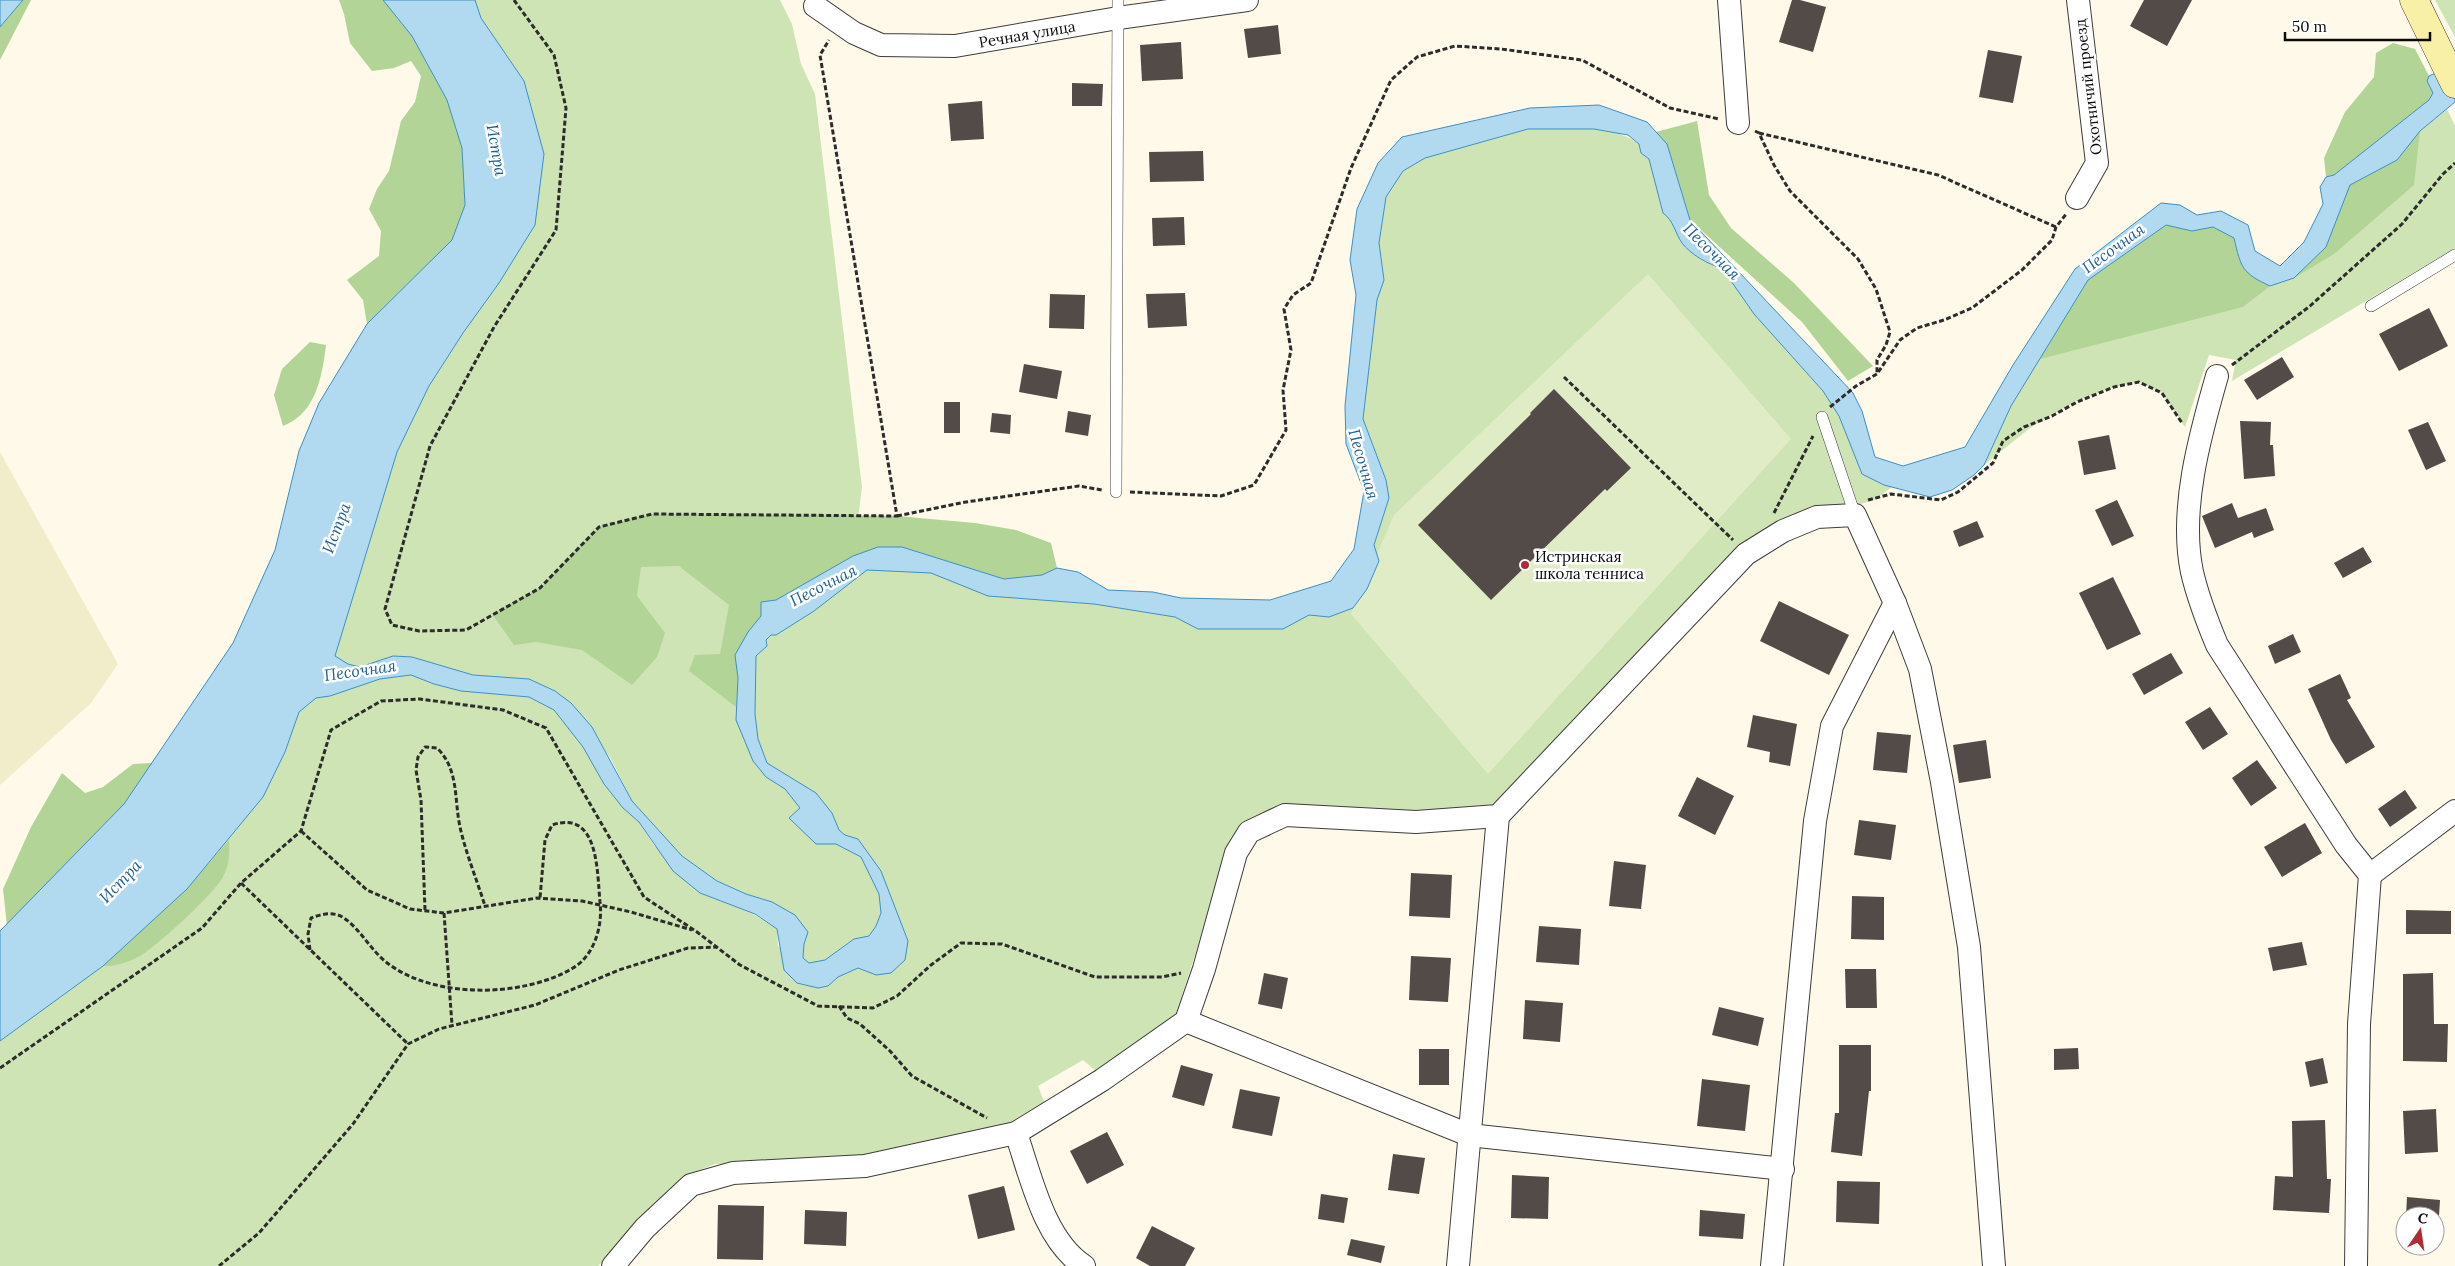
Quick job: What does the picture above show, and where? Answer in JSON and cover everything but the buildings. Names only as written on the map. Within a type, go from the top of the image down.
[{"type":"main road","points":[[2415,3],[2455,84]]},
{"type":"street","name":"Речная улица","points":[[814,3],[854,33],[881,45],[955,46],[1118,9],[1247,0]]},
{"type":"street","points":[[1729,0],[1738,123]]},
{"type":"street","name":"Охотничий проезд","points":[[2077,198],[2097,163],[2078,0]]},
{"type":"street","points":[[2217,376],[2206,413],[2189,504],[2192,571],[2202,610],[2217,645],[2346,845],[2370,875],[2359,1024],[2356,1266]]},
{"type":"street","points":[[1458,1266],[1498,816],[1746,554],[1783,531],[1817,517],[1855,515],[1895,603],[1920,669],[1942,782],[1969,948],[1994,1266]]},
{"type":"street","points":[[1772,1266],[1783,1169],[1815,821],[1832,726],[1895,603]]},
{"type":"street","points":[[2370,875],[2455,811]]},
{"type":"street","points":[[613,1266],[645,1228],[691,1185],[733,1173],[865,1166],[1016,1133],[1102,1080],[1186,1021],[1204,968],[1236,852],[1249,832],[1285,815],[1416,822],[1498,816]]},
{"type":"street","points":[[1186,1021],[1469,1135],[1783,1169]]},
{"type":"street","points":[[1016,1133],[1045,1215],[1057,1240],[1084,1266]]},
{"type":"lane","points":[[1116,492],[1118,9]]},
{"type":"lane","points":[[2371,306],[2455,256]]},
{"type":"lane","points":[[1825,413],[1845,489],[1855,515]]},
{"type":"path","points":[[514,0],[554,55],[566,108],[556,230],[494,328],[430,446],[384,609],[392,625],[419,631],[466,630],[540,588],[599,527],[652,514],[897,516],[966,502],[1079,486],[1116,492],[1221,496],[1254,485],[1286,430],[1283,390],[1291,350],[1284,309],[1293,295],[1311,283],[1351,168],[1392,80],[1417,57],[1455,46],[1501,48],[1582,60],[1670,108],[1738,123],[1759,133],[1938,176],[2056,227]]},
{"type":"path","points":[[839,22],[820,55],[897,516]]},
{"type":"path","points":[[1759,133],[1774,165],[1790,191],[1858,258],[1876,289],[1890,332],[1877,360],[1877,374]]},
{"type":"path","points":[[2217,376],[2310,306],[2350,271],[2402,224],[2443,174],[2455,163]]},
{"type":"path","points":[[1772,518],[1825,413],[1856,386],[1877,374],[1900,340],[1917,328],[1944,320],[1972,308],[2022,270],[2052,240],[2056,227],[2077,198]]},
{"type":"path","points":[[1564,377],[1746,554]]},
{"type":"path","points":[[1845,489],[1858,500],[1874,500],[1891,494],[1941,500],[1958,492],[1993,463],[2003,441],[2024,428],[2052,416],[2077,402],[2114,387],[2139,382],[2162,393],[2199,451]]},
{"type":"path","points":[[0,1068],[202,928],[241,883],[301,831],[331,730],[381,702],[420,699],[503,710],[546,728],[644,897],[697,932],[740,965],[818,1006],[873,1008],[897,996],[931,965],[961,943],[1002,944],[1095,977],[1162,977],[1204,968]]},
{"type":"path","points":[[425,910],[421,800],[416,770],[418,757],[425,747],[437,748],[447,758],[453,771],[461,828],[485,906]]},
{"type":"path","points":[[310,950],[308,934],[311,918],[322,913],[342,917],[386,962],[414,980],[449,988],[525,987],[556,978],[581,964],[596,940],[600,905],[591,839],[579,826],[563,821],[552,825],[545,840],[540,898]]},
{"type":"path","points":[[301,831],[367,890],[410,908],[444,913],[540,898],[582,901],[697,932]]},
{"type":"path","points":[[241,883],[408,1044]]},
{"type":"path","points":[[444,913],[452,1025]]},
{"type":"path","points":[[219,1266],[259,1233],[353,1124],[408,1044],[452,1025],[535,1005],[619,970],[688,948],[717,948]]},
{"type":"path","points":[[839,1006],[847,1018],[860,1024],[890,1050],[912,1076],[1016,1133]]},
{"type":"shaded area","points":[[0,452],[118,664],[91,703],[0,785]]},
{"type":"green space","points":[[23,0],[31,0],[0,60],[0,27]]},
{"type":"green space","points":[[339,0],[383,0],[412,36],[447,100],[462,148],[465,205],[452,240],[367,324],[363,300],[347,280],[379,256],[381,231],[369,209],[377,189],[389,171],[401,121],[415,102],[421,76],[411,61],[394,68],[372,71],[350,43]]},
{"type":"green space","points":[[475,0],[780,0],[792,24],[801,64],[815,94],[862,487],[853,556],[735,655],[766,777],[785,789],[800,808],[793,815],[816,844],[836,844],[861,857],[879,894],[881,913],[876,926],[869,936],[854,939],[825,960],[809,963],[803,958],[804,944],[808,932],[772,902],[746,894],[717,881],[682,856],[632,801],[611,759],[571,703],[555,691],[529,679],[473,675],[412,657],[360,667],[348,664],[335,656],[397,452],[429,386],[463,333],[499,283],[524,81],[481,18]]},
{"type":"green space","points":[[2435,0],[2455,0],[2455,37]]},
{"type":"green space","points":[[2393,43],[2415,49],[2429,76],[2427,81],[2433,93],[2429,100],[2334,175],[2326,177],[2324,158],[2345,112],[2374,77],[2376,53]]},
{"type":"green space","points":[[2447,109],[2455,126],[2455,248],[2232,381],[2236,360],[2209,355],[2185,427],[2162,393],[2139,382],[2114,387],[2076,401],[2030,428],[1984,465],[2011,406],[2088,280],[2166,225],[2213,226],[2234,238],[2239,261],[2270,286],[2294,278],[2350,185],[2397,160],[2420,131]]},
{"type":"green space","points":[[1697,121],[1709,195],[1731,228],[1794,283],[1873,366],[1848,381],[1802,322],[1690,220],[1667,144],[1656,132]]},
{"type":"green space","points":[[1586,128],[1614,132],[1639,144],[1641,153],[1649,159],[1663,213],[1672,223],[1682,243],[1700,258],[1722,268],[1754,314],[1823,391],[1839,416],[1862,474],[1892,487],[1874,500],[1844,509],[1804,509],[1776,526],[1490,811],[1477,818],[1288,808],[1266,811],[1253,817],[1242,828],[1231,846],[1174,1019],[1096,1071],[1083,1060],[1038,1086],[1045,1104],[1012,1124],[861,1159],[806,1163],[715,1164],[689,1174],[598,1266],[0,1266],[0,1041],[103,966],[187,889],[258,803],[285,752],[299,712],[316,697],[330,696],[380,679],[411,675],[434,684],[461,691],[529,697],[554,710],[583,747],[604,784],[623,808],[639,822],[653,844],[700,893],[751,913],[777,929],[778,946],[827,987],[838,977],[858,968],[867,972],[908,941],[881,871],[858,839],[845,835],[839,830],[832,813],[786,776],[767,764],[758,739],[755,714],[756,656],[766,646],[766,640],[771,635],[776,635],[814,611],[867,570],[931,573],[988,596],[1093,604],[1175,617],[1198,629],[1283,629],[1309,615],[1329,617],[1379,561],[1374,545],[1389,498],[1386,480],[1363,419],[1377,300],[1384,280],[1379,243],[1386,197],[1403,171],[1425,158],[1528,129]]},
{"type":"green space","points":[[2420,131],[2414,185],[2334,254],[2294,278],[2326,247],[2350,185],[2397,160]]},
{"type":"green space","points":[[2166,225],[2192,231],[2213,226],[2234,238],[2244,268],[2248,273],[2270,286],[2243,307],[2040,359],[2088,280]]},
{"type":"green space","name":"Истринская школа тенниса","points":[[1648,274],[1791,439],[1488,774],[1351,614],[1394,515]]},
{"type":"green space","points":[[310,342],[326,345],[319,381],[310,403],[303,412],[283,426],[274,395],[282,369]]},
{"type":"green space","points":[[652,514],[897,516],[975,523],[1016,530],[1051,543],[1057,568],[1042,575],[1004,579],[902,547],[853,556],[776,600],[748,632],[735,655],[738,678],[736,707],[689,671],[695,655],[720,654],[729,605],[679,566],[641,567],[637,596],[665,633],[657,657],[632,685],[582,650],[536,642],[514,645],[492,614],[540,588],[599,527]]},
{"type":"green space","points":[[152,763],[124,804],[7,926],[3,889],[31,827],[62,773],[85,793],[103,787],[133,764]]},
{"type":"green space","points":[[229,840],[229,859],[223,877],[197,907],[159,942],[140,956],[122,964],[103,966],[187,889]]},
{"type":"water","points":[[0,0],[23,0],[0,27]]},
{"type":"water","points":[[383,0],[475,0],[481,18],[524,81],[544,154],[535,225],[499,283],[463,333],[429,386],[397,452],[335,656],[348,664],[360,667],[393,656],[412,657],[473,675],[529,679],[555,691],[571,703],[592,727],[632,801],[682,856],[717,881],[746,894],[772,902],[795,915],[808,932],[804,944],[803,958],[809,963],[825,960],[854,939],[869,936],[876,926],[881,913],[879,894],[861,857],[836,844],[816,844],[789,818],[800,808],[785,789],[766,777],[753,761],[736,720],[738,678],[735,655],[748,632],[761,616],[761,602],[776,600],[853,556],[878,547],[902,547],[1004,579],[1042,575],[1057,568],[1078,572],[1108,590],[1153,592],[1181,598],[1270,600],[1331,581],[1354,549],[1364,491],[1346,444],[1345,406],[1356,295],[1350,260],[1357,209],[1378,163],[1402,137],[1530,108],[1599,105],[1647,122],[1667,144],[1690,220],[1853,393],[1862,411],[1875,457],[1903,466],[1965,447],[2013,365],[2075,269],[2161,203],[2180,205],[2197,215],[2221,211],[2248,225],[2255,251],[2280,266],[2304,242],[2323,204],[2320,187],[2326,177],[2334,175],[2429,100],[2433,93],[2427,81],[2429,76],[2455,64],[2455,102],[2420,131],[2397,160],[2350,185],[2326,247],[2294,278],[2270,286],[2248,273],[2244,268],[2234,238],[2213,227],[2192,231],[2166,225],[2088,280],[2011,406],[1984,465],[1974,475],[1952,490],[1930,497],[1884,485],[1862,474],[1839,416],[1823,391],[1754,314],[1722,268],[1700,258],[1682,243],[1672,223],[1663,213],[1649,159],[1641,153],[1639,144],[1628,135],[1594,129],[1528,129],[1425,158],[1403,171],[1386,197],[1379,243],[1384,280],[1377,300],[1363,419],[1386,480],[1389,498],[1374,545],[1379,561],[1367,589],[1353,608],[1329,617],[1309,615],[1283,629],[1198,629],[1175,617],[1094,604],[988,596],[931,573],[867,570],[814,611],[776,635],[771,635],[766,640],[767,646],[756,656],[755,714],[758,739],[767,763],[816,793],[832,813],[839,830],[845,835],[858,839],[881,871],[908,941],[905,960],[891,973],[876,975],[858,968],[838,977],[828,986],[818,988],[797,983],[784,970],[777,929],[755,914],[700,893],[673,871],[639,822],[623,808],[604,784],[583,747],[554,710],[529,697],[461,691],[434,684],[411,675],[380,679],[330,696],[316,698],[299,712],[285,752],[263,797],[187,889],[103,966],[0,1041],[0,931],[124,804],[233,643],[275,550],[299,451],[319,403],[367,324],[452,240],[465,205],[462,148],[447,100],[412,36]]},
{"type":"place","name":"Истринская школа тенниса","points":[[1525,565]]},
{"type":"water label","name":"Истра","points":[[497,150]]},
{"type":"water label","name":"Песочная","points":[[2113,248]]},
{"type":"water label","name":"Песочная","points":[[1712,251]]},
{"type":"water label","name":"Песочная","points":[[1364,464]]},
{"type":"water label","name":"Истра","points":[[336,528]]},
{"type":"water label","name":"Песочная","points":[[823,585]]},
{"type":"water label","name":"Песочная","points":[[360,670]]},
{"type":"water label","name":"Истра","points":[[120,881]]}]
